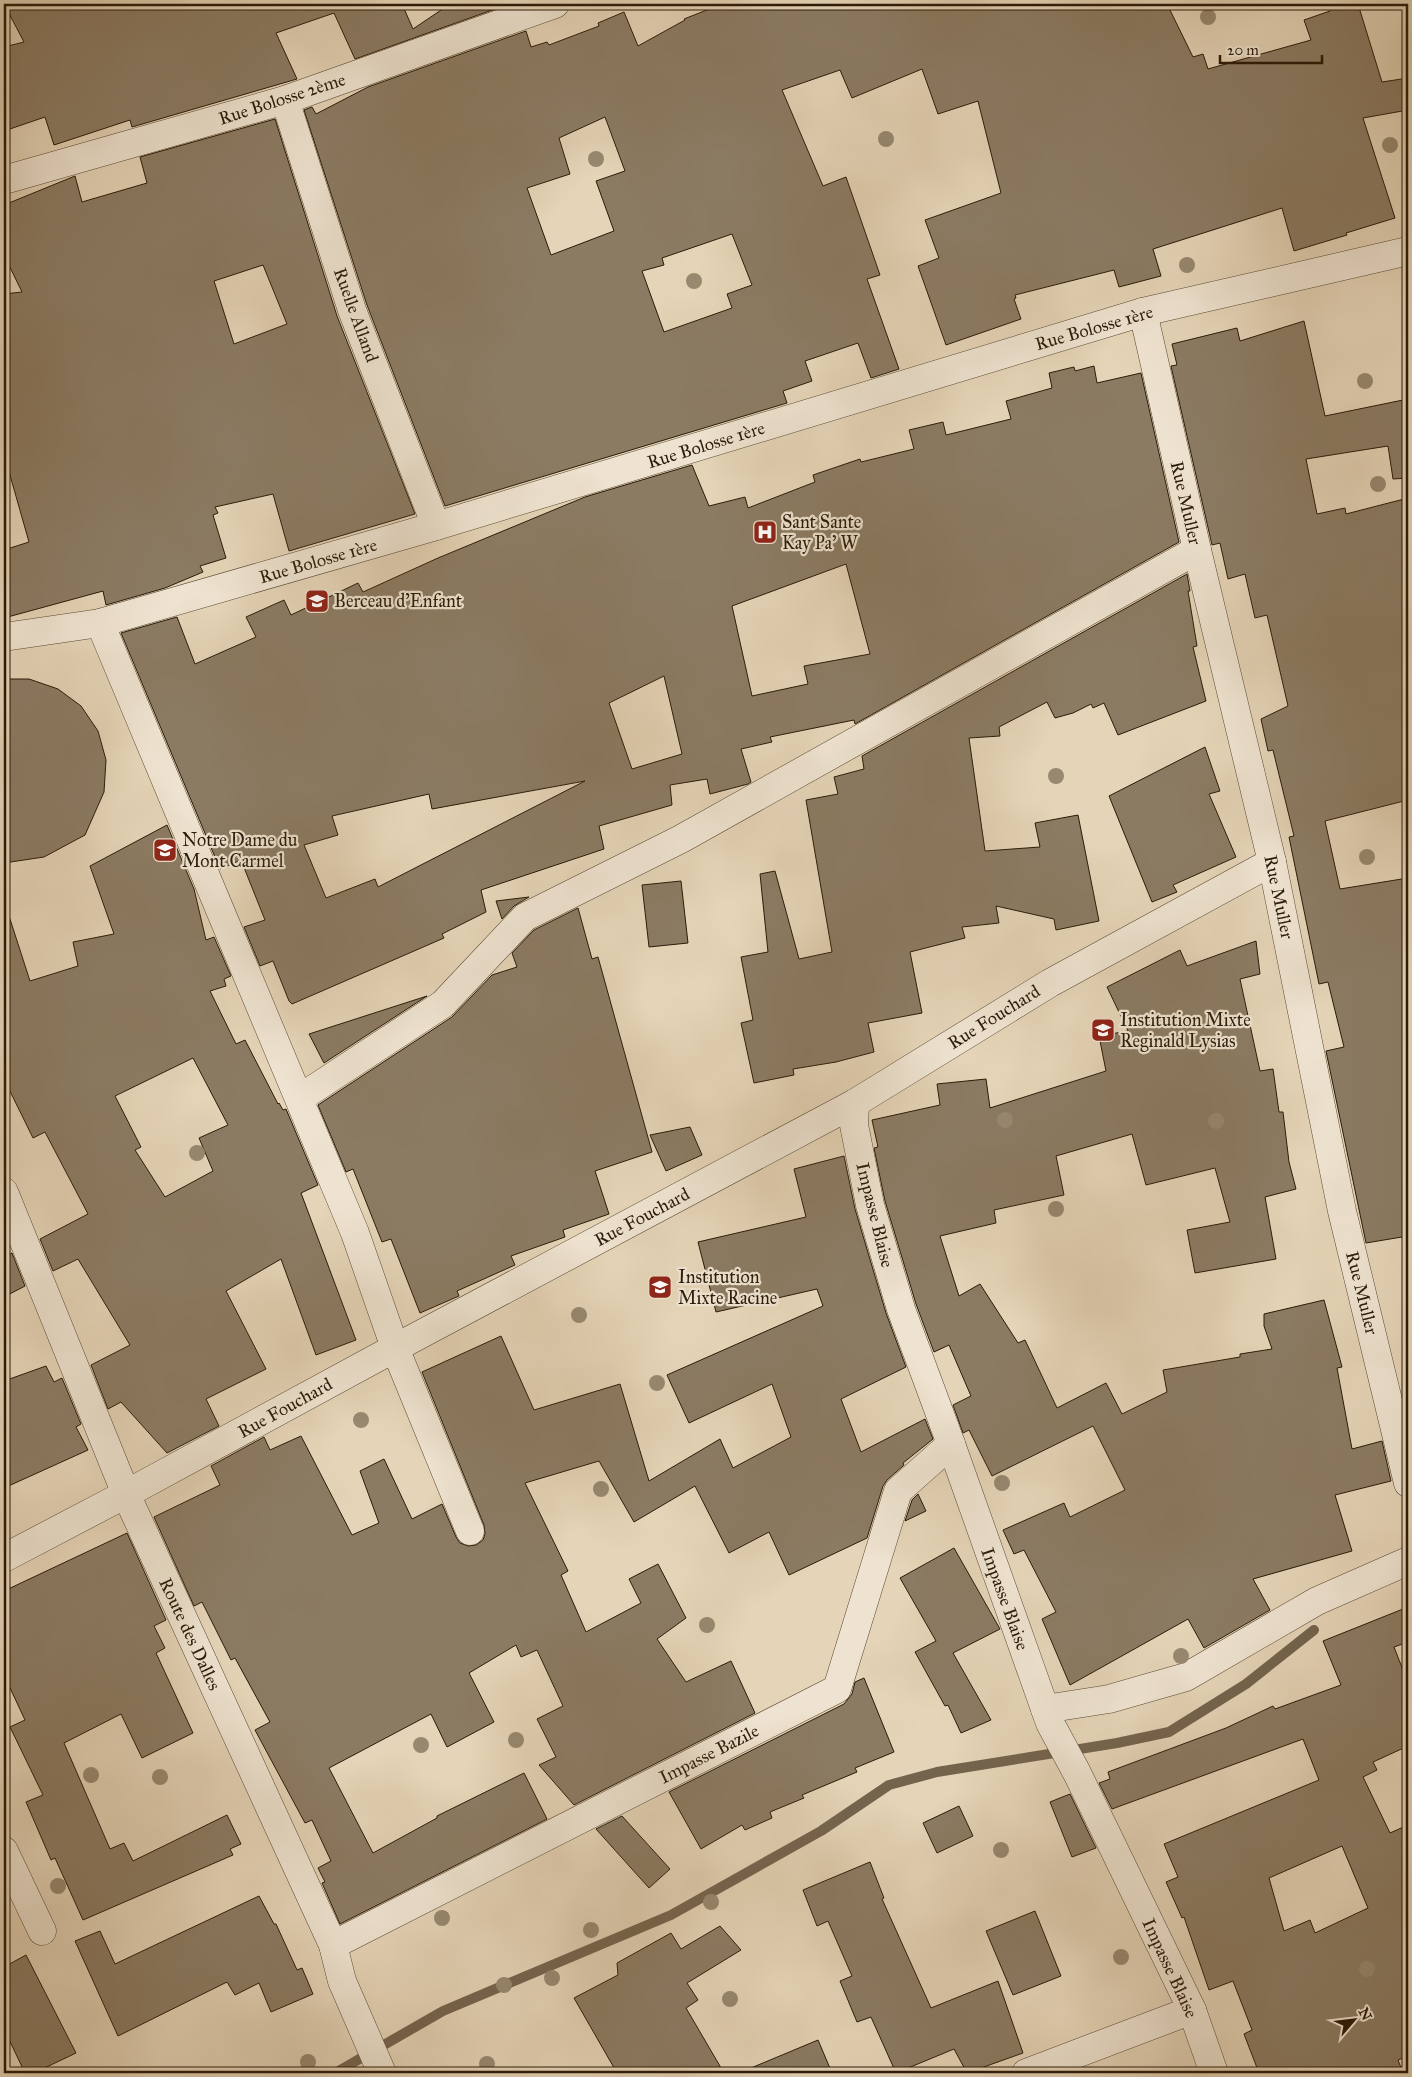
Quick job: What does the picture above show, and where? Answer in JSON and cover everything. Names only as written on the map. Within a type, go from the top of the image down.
[{"type":"street","name":"Rue Bolosse 2ème","points":[[4,180],[285,100],[555,4]]},
{"type":"street","name":"Ruelle Alland","points":[[285,100],[352,310],[436,526]]},
{"type":"street","name":"Rue Bolosse 1ère","points":[[4,637],[100,623],[436,526],[1143,312],[1408,251]]},
{"type":"street","name":"Rue Muller","points":[[1143,312],[1197,550],[1272,862],[1342,1211],[1408,1483]]},
{"type":"street","points":[[300,1098],[443,1004],[525,917],[681,840],[1197,550]]},
{"type":"street","points":[[100,623],[356,1233],[395,1348],[470,1531]]},
{"type":"street","name":"Rue Fouchard","points":[[4,1558],[855,1103],[1050,982],[1272,862]]},
{"type":"street","name":"Impasse Blaise","points":[[855,1103],[854,1125],[870,1204],[901,1309],[1050,1724],[1077,1773],[1192,2010],[1214,2073]]},
{"type":"street","name":"Route des Dalles","points":[[4,1192],[126,1494],[333,1945],[342,1982],[381,2071]]},
{"type":"street","name":"Impasse Bazile","points":[[333,1945],[837,1689],[898,1490],[951,1444]]},
{"type":"street","points":[[1045,1709],[1109,1699],[1186,1677],[1317,1601],[1408,1561]]},
{"type":"street","points":[[4,1851],[42,1931]]},
{"type":"street","points":[[1026,2073],[1192,2010]]},
{"type":"building","points":[[4,4],[402,4],[413,29],[450,4],[509,4],[355,59],[334,13],[276,33],[297,79],[132,127],[130,120],[54,145],[45,117],[4,131],[4,47],[24,42]]},
{"type":"building","points":[[722,4],[1167,4],[1193,57],[1203,54],[1208,69],[1311,40],[1304,20],[1330,11],[1328,4],[1358,4],[1382,82],[1408,78],[1408,110],[1363,118],[1395,218],[1294,251],[1282,208],[1153,249],[1161,276],[1119,287],[1114,270],[1015,295],[1016,298],[1014,299],[1021,319],[946,345],[918,266],[939,258],[925,220],[1001,193],[978,101],[938,114],[922,69],[852,98],[840,70],[782,90],[823,186],[846,177],[880,275],[867,279],[899,369],[871,378],[858,343],[805,361],[812,381],[783,391],[787,403],[445,506],[367,305],[304,110],[312,107],[316,114],[368,87],[526,31],[531,47],[547,42],[549,45],[599,26],[598,23],[624,12],[638,46],[684,19]],"holes":[[[605,117],[625,171],[596,181],[614,231],[551,255],[527,188],[570,174],[559,138]],[[732,234],[752,285],[727,294],[732,308],[664,332],[642,271],[664,265],[662,258]]]},
{"type":"building","points":[[275,119],[337,316],[415,514],[289,551],[273,494],[215,507],[218,513],[213,515],[226,558],[200,566],[203,572],[165,588],[106,605],[103,591],[4,618],[4,550],[29,542],[4,454],[4,294],[22,292],[4,255],[4,205],[75,176],[82,202],[147,183],[140,157]],"holes":[[[263,265],[287,324],[234,344],[214,281]]]},
{"type":"building","points":[[1304,321],[1325,416],[1408,399],[1408,478],[1393,479],[1388,446],[1306,459],[1317,514],[1345,508],[1346,514],[1408,498],[1408,800],[1325,821],[1340,889],[1408,878],[1408,1236],[1366,1243],[1326,1051],[1344,1047],[1328,982],[1319,984],[1289,837],[1294,836],[1273,750],[1268,751],[1261,719],[1288,706],[1267,615],[1255,618],[1245,574],[1228,579],[1220,543],[1212,545],[1171,366],[1177,365],[1172,344],[1237,328],[1240,341]]},
{"type":"building","points":[[1094,366],[1097,383],[1141,373],[1179,542],[855,724],[854,720],[770,737],[772,742],[741,749],[751,782],[748,784],[710,794],[707,779],[670,785],[672,805],[599,826],[604,849],[481,890],[486,912],[442,934],[444,938],[292,1004],[289,1001],[273,961],[260,966],[244,927],[265,920],[241,860],[220,869],[121,633],[177,617],[195,664],[256,637],[246,617],[284,600],[291,615],[358,583],[363,592],[438,558],[585,497],[692,465],[709,506],[745,497],[748,508],[815,482],[813,475],[860,459],[861,462],[914,449],[909,430],[943,422],[946,435],[1011,419],[1006,401],[1052,388],[1049,373],[1074,367],[1075,371]],"holes":[[[846,564],[870,654],[804,666],[808,684],[752,696],[732,606]],[[664,676],[682,754],[632,769],[609,703]],[[585,781],[378,887],[375,879],[326,898],[304,845],[338,835],[332,816],[429,794],[432,809]]]},
{"type":"building","points":[[1187,574],[1197,646],[1193,647],[1206,701],[1118,735],[1104,703],[1093,708],[1091,704],[1073,713],[1055,718],[1047,702],[999,727],[1000,736],[969,738],[985,851],[1040,847],[1035,823],[1078,815],[1099,921],[1056,930],[1054,919],[996,906],[999,923],[962,927],[965,938],[910,952],[922,1013],[868,1023],[874,1052],[836,1062],[793,1069],[794,1075],[754,1083],[741,1023],[753,1020],[741,957],[768,952],[760,874],[775,871],[799,959],[832,952],[806,800],[838,794],[834,777],[864,769],[862,756]]},
{"type":"building","points":[[4,679],[29,679],[58,689],[81,706],[98,731],[106,760],[104,792],[85,835],[44,857],[4,863]]},
{"type":"building","points":[[1205,747],[1220,791],[1209,794],[1236,857],[1173,885],[1177,892],[1152,902],[1109,796]]},
{"type":"building","points":[[167,825],[194,889],[206,940],[214,937],[231,976],[224,979],[226,986],[210,991],[236,1044],[245,1040],[278,1104],[283,1110],[286,1109],[318,1185],[301,1193],[356,1340],[316,1355],[281,1259],[226,1291],[266,1369],[206,1399],[219,1426],[167,1453],[121,1402],[108,1409],[91,1365],[130,1345],[78,1259],[53,1271],[40,1239],[88,1214],[45,1132],[33,1138],[4,1079],[4,917],[9,916],[30,981],[78,966],[73,942],[114,934],[90,866]],"holes":[[[193,1058],[228,1125],[199,1138],[213,1171],[165,1197],[135,1150],[141,1147],[115,1096]]]},
{"type":"building","points":[[681,881],[688,943],[649,947],[642,885]]},
{"type":"building","points":[[529,897],[514,906],[502,919],[496,901]]},
{"type":"building","points":[[578,908],[592,959],[598,957],[652,1152],[595,1171],[609,1214],[563,1230],[565,1237],[511,1256],[515,1265],[457,1291],[459,1296],[420,1313],[391,1239],[382,1242],[353,1169],[346,1172],[318,1105],[452,1017],[492,975],[517,967],[512,953],[534,930]]},
{"type":"building","points":[[1256,941],[1260,974],[1240,979],[1260,1071],[1273,1069],[1279,1112],[1283,1112],[1289,1162],[1296,1189],[1265,1197],[1276,1259],[1195,1273],[1187,1230],[1230,1222],[1215,1168],[1146,1185],[1132,1134],[1056,1156],[1064,1195],[994,1210],[996,1223],[940,1236],[959,1296],[980,1284],[1018,1343],[1025,1340],[1057,1408],[1106,1383],[1122,1414],[1167,1392],[1163,1370],[1240,1357],[1240,1354],[1272,1349],[1264,1326],[1264,1314],[1324,1300],[1342,1367],[1337,1368],[1352,1449],[1382,1441],[1391,1481],[1335,1495],[1352,1551],[1253,1579],[1270,1610],[1204,1648],[1188,1619],[1070,1685],[1042,1619],[1056,1612],[1024,1550],[1014,1554],[1003,1530],[1064,1503],[1070,1517],[1125,1490],[1093,1426],[992,1476],[969,1430],[963,1433],[953,1405],[971,1396],[949,1345],[934,1352],[916,1304],[885,1201],[874,1148],[878,1147],[872,1120],[940,1105],[937,1084],[986,1079],[990,1108],[1106,1071],[1099,1036],[1128,1031],[1107,987],[1180,950],[1187,966]]},
{"type":"building","points":[[427,996],[324,1063],[309,1034]]},
{"type":"building","points":[[690,1127],[702,1155],[666,1171],[650,1135]]},
{"type":"building","points":[[844,1156],[855,1209],[886,1313],[906,1367],[841,1399],[861,1452],[925,1419],[933,1439],[903,1463],[904,1465],[883,1486],[867,1538],[789,1575],[769,1532],[729,1553],[695,1486],[634,1522],[599,1461],[525,1483],[568,1571],[561,1575],[586,1632],[641,1603],[629,1579],[658,1564],[686,1618],[657,1639],[686,1682],[731,1661],[755,1713],[574,1805],[539,1765],[556,1757],[537,1719],[563,1706],[537,1650],[521,1657],[516,1645],[469,1673],[494,1722],[447,1747],[431,1714],[329,1768],[373,1853],[437,1818],[437,1816],[524,1773],[547,1819],[340,1924],[322,1883],[325,1882],[318,1868],[331,1861],[312,1820],[305,1823],[255,1730],[270,1722],[235,1658],[231,1660],[202,1602],[194,1606],[154,1517],[220,1485],[211,1466],[264,1437],[270,1450],[301,1436],[352,1535],[379,1523],[360,1471],[384,1459],[412,1519],[442,1504],[460,1543],[468,1546],[476,1545],[483,1540],[485,1534],[484,1525],[422,1372],[501,1336],[534,1410],[620,1384],[649,1481],[720,1439],[733,1468],[791,1437],[772,1384],[689,1423],[667,1375],[823,1306],[817,1289],[716,1312],[698,1242],[806,1217],[794,1169]]},
{"type":"building","points":[[12,1253],[25,1286],[4,1297],[4,1257]]},
{"type":"building","points":[[46,1366],[54,1382],[62,1378],[81,1424],[76,1427],[88,1450],[4,1488],[4,1381]]},
{"type":"building","points":[[918,1494],[926,1511],[905,1521],[912,1500]]},
{"type":"building","points":[[127,1533],[166,1620],[154,1626],[165,1648],[156,1653],[193,1733],[142,1758],[121,1714],[64,1743],[110,1849],[124,1843],[133,1861],[227,1815],[241,1844],[230,1849],[233,1855],[83,1920],[55,1858],[51,1860],[26,1802],[43,1795],[10,1727],[25,1720],[4,1675],[4,1591]]},
{"type":"building","points":[[954,1548],[1000,1629],[953,1653],[991,1720],[961,1733],[948,1705],[945,1706],[915,1652],[936,1641],[900,1578]]},
{"type":"building","points":[[1408,1607],[1408,1642],[1394,1647],[1408,1683],[1408,1746],[1373,1762],[1377,1770],[1363,1777],[1390,1833],[1408,1825],[1408,2056],[1398,2060],[1403,2073],[1259,2073],[1244,2034],[1252,2030],[1233,1981],[1209,1990],[1184,1917],[1182,1918],[1166,1882],[1178,1877],[1164,1844],[1319,1780],[1303,1739],[1112,1809],[1099,1783],[1110,1779],[1108,1772],[1226,1728],[1273,1706],[1275,1709],[1341,1685],[1323,1641]],"holes":[[[1342,1846],[1368,1908],[1315,1933],[1310,1920],[1284,1931],[1269,1878]]]},
{"type":"building","points":[[864,1678],[894,1752],[855,1768],[857,1772],[802,1795],[804,1798],[770,1812],[772,1818],[745,1830],[742,1825],[701,1849],[669,1792],[844,1704],[852,1694],[855,1682]]},
{"type":"building","points":[[1070,1794],[1096,1848],[1072,1857],[1050,1802]]},
{"type":"building","points":[[959,1806],[973,1836],[937,1853],[923,1823]]},
{"type":"building","points":[[622,1816],[670,1869],[649,1888],[596,1829]]},
{"type":"building","points":[[870,1862],[884,1898],[882,1899],[931,2008],[998,1981],[1023,2053],[967,2073],[954,2049],[896,2073],[871,2017],[857,2022],[840,1981],[852,1976],[828,1921],[817,1926],[803,1890]]},
{"type":"building","points":[[259,1896],[274,1924],[276,1924],[297,1970],[302,1968],[313,1994],[271,2012],[259,1983],[235,1995],[227,1982],[118,2036],[75,1941],[100,1931],[115,1964]]},
{"type":"building","points":[[1035,1911],[1061,1976],[1013,1995],[986,1931]]},
{"type":"building","points":[[720,1926],[741,1950],[687,1983],[698,2000],[686,2008],[724,2073],[617,2073],[574,1998],[618,1975],[617,1963],[671,1933],[681,1949]]},
{"type":"building","points":[[26,1955],[76,2053],[34,2073],[25,2073],[4,2029],[4,1967]]},
{"type":"building","points":[[818,2040],[832,2073],[739,2073]]},
{"type":"waterway","points":[[335,2073],[443,2011],[671,1915],[821,1831],[889,1785],[937,1772],[1117,1743],[1169,1732],[1246,1684],[1314,1630]]},
{"type":"place","name":"Sant Sante Kay Pa' W","points":[[765,532]]},
{"type":"place","name":"Berceau d'Enfant","points":[[317,601]]},
{"type":"place","name":"Notre Dame du Mont Carmel","points":[[165,850]]},
{"type":"place","name":"Institution Mixte Reginald Lysias","points":[[1103,1030]]},
{"type":"place","name":"Institution Mixte Racine","points":[[660,1287]]}]
